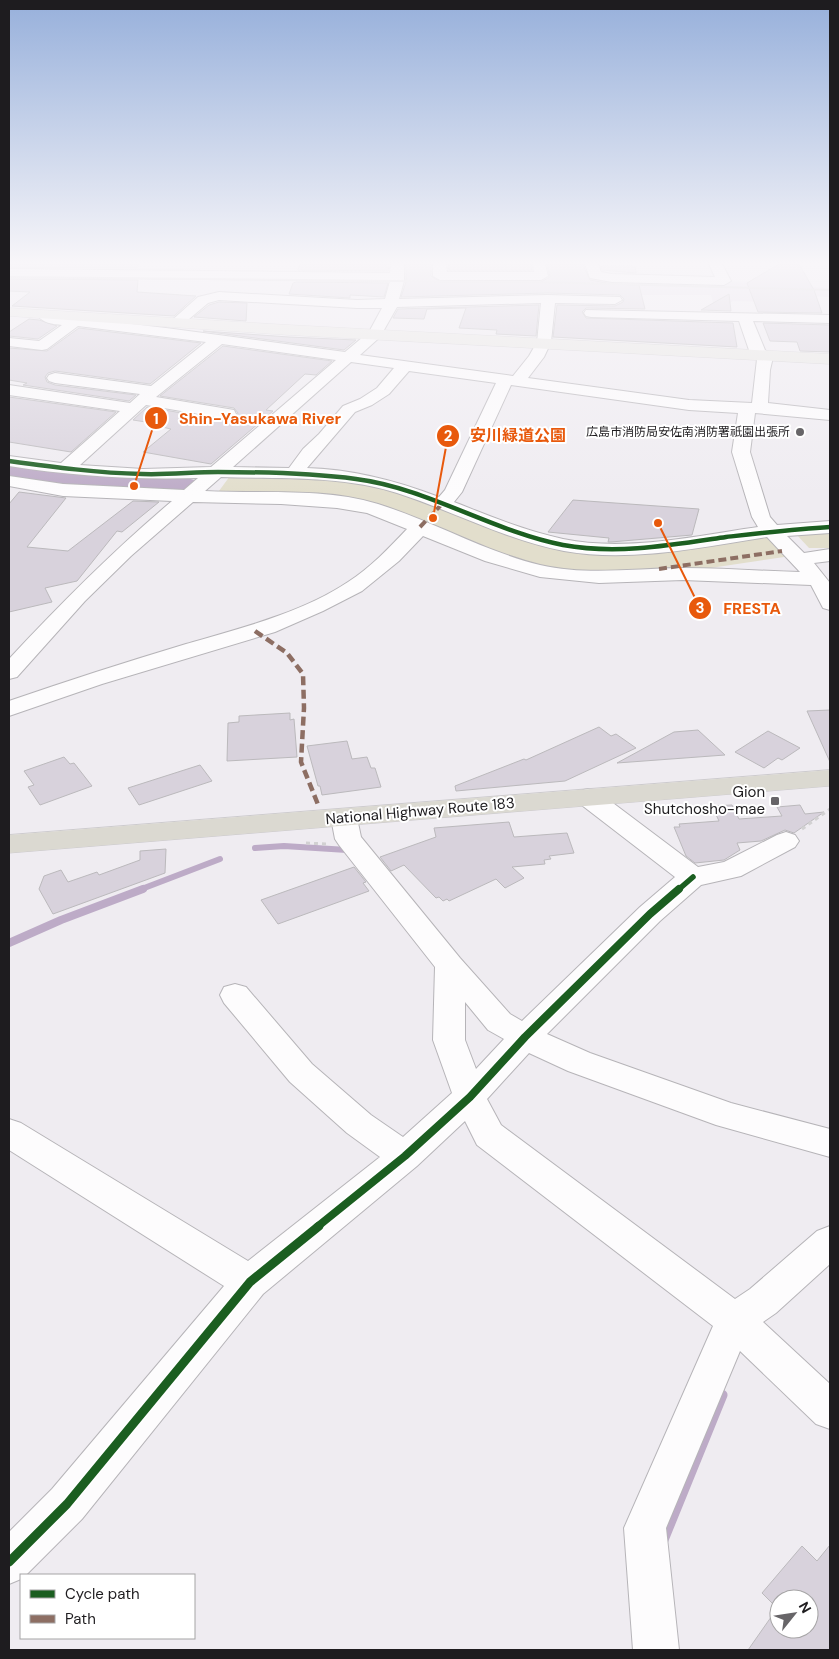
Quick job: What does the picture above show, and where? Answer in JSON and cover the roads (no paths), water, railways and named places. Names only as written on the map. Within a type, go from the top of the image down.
[{"type":"highway","name":"National Highway Route 183","points":[[9,844],[830,778]]},
{"type":"main road","points":[[532,341],[765,357],[830,359]]},
{"type":"street","points":[[9,342],[42,346],[48,341]]},
{"type":"street","points":[[65,469],[143,400],[216,341]]},
{"type":"street","points":[[228,341],[689,405],[754,408],[830,415]]},
{"type":"street","points":[[9,672],[78,597],[124,552],[367,341]]},
{"type":"street","points":[[754,341],[758,352],[765,357],[754,408],[741,452],[761,517],[818,579],[830,604]]},
{"type":"street","points":[[442,504],[454,492],[511,380],[536,357],[544,342]]},
{"type":"street","points":[[295,473],[309,453],[349,409],[366,402],[383,391],[406,366]]},
{"type":"street","points":[[55,378],[143,400],[228,414]]},
{"type":"street","points":[[9,390],[143,400]]},
{"type":"street","points":[[9,461],[65,469],[143,474],[217,472],[295,473],[359,478],[402,489],[523,535],[565,545],[608,549],[655,547],[772,531],[830,527]]},
{"type":"street","points":[[9,481],[63,490],[281,498],[337,502],[372,508],[492,557],[540,572],[599,576],[682,574],[818,579]]},
{"type":"street","points":[[9,709],[94,679],[267,627],[316,607],[355,587],[392,557],[420,527]]},
{"type":"street","points":[[801,559],[830,555]]},
{"type":"street","points":[[588,798],[693,877]]},
{"type":"street","points":[[344,818],[348,839],[450,965],[499,1022],[525,1037],[579,1062],[728,1116],[830,1144]]},
{"type":"street","points":[[9,1562],[67,1504],[250,1282],[405,1156],[470,1097],[525,1037],[650,914],[693,877],[731,870],[786,841]]},
{"type":"street","points":[[450,965],[449,1040],[470,1097],[488,1135],[734,1320],[830,1410]]},
{"type":"street","points":[[235,995],[301,1074],[359,1124],[405,1156]]},
{"type":"street","points":[[9,1133],[250,1282]]},
{"type":"street","points":[[656,1650],[645,1528],[734,1320],[763,1301],[830,1242]]},
{"type":"waterway","points":[[9,472],[96,483],[184,486]]},
{"type":"waterway","points":[[255,848],[284,846],[347,850]]},
{"type":"waterway","points":[[139,890],[220,859]]},
{"type":"waterway","points":[[9,943],[61,920],[143,889]]},
{"type":"waterway","points":[[663,1540],[722,1395]]},
{"type":"place","name":"広島市消防局安佐南消防署祇園出張所","points":[[800,432]]},
{"type":"place","name":"Shin-Yasukawa River","points":[[134,486]]},
{"type":"place","name":"安川緑道公園","points":[[433,518]]},
{"type":"place","name":"FRESTA","points":[[658,523]]},
{"type":"place","name":"Gion Shutchosho-mae","points":[[775,801]]}]
